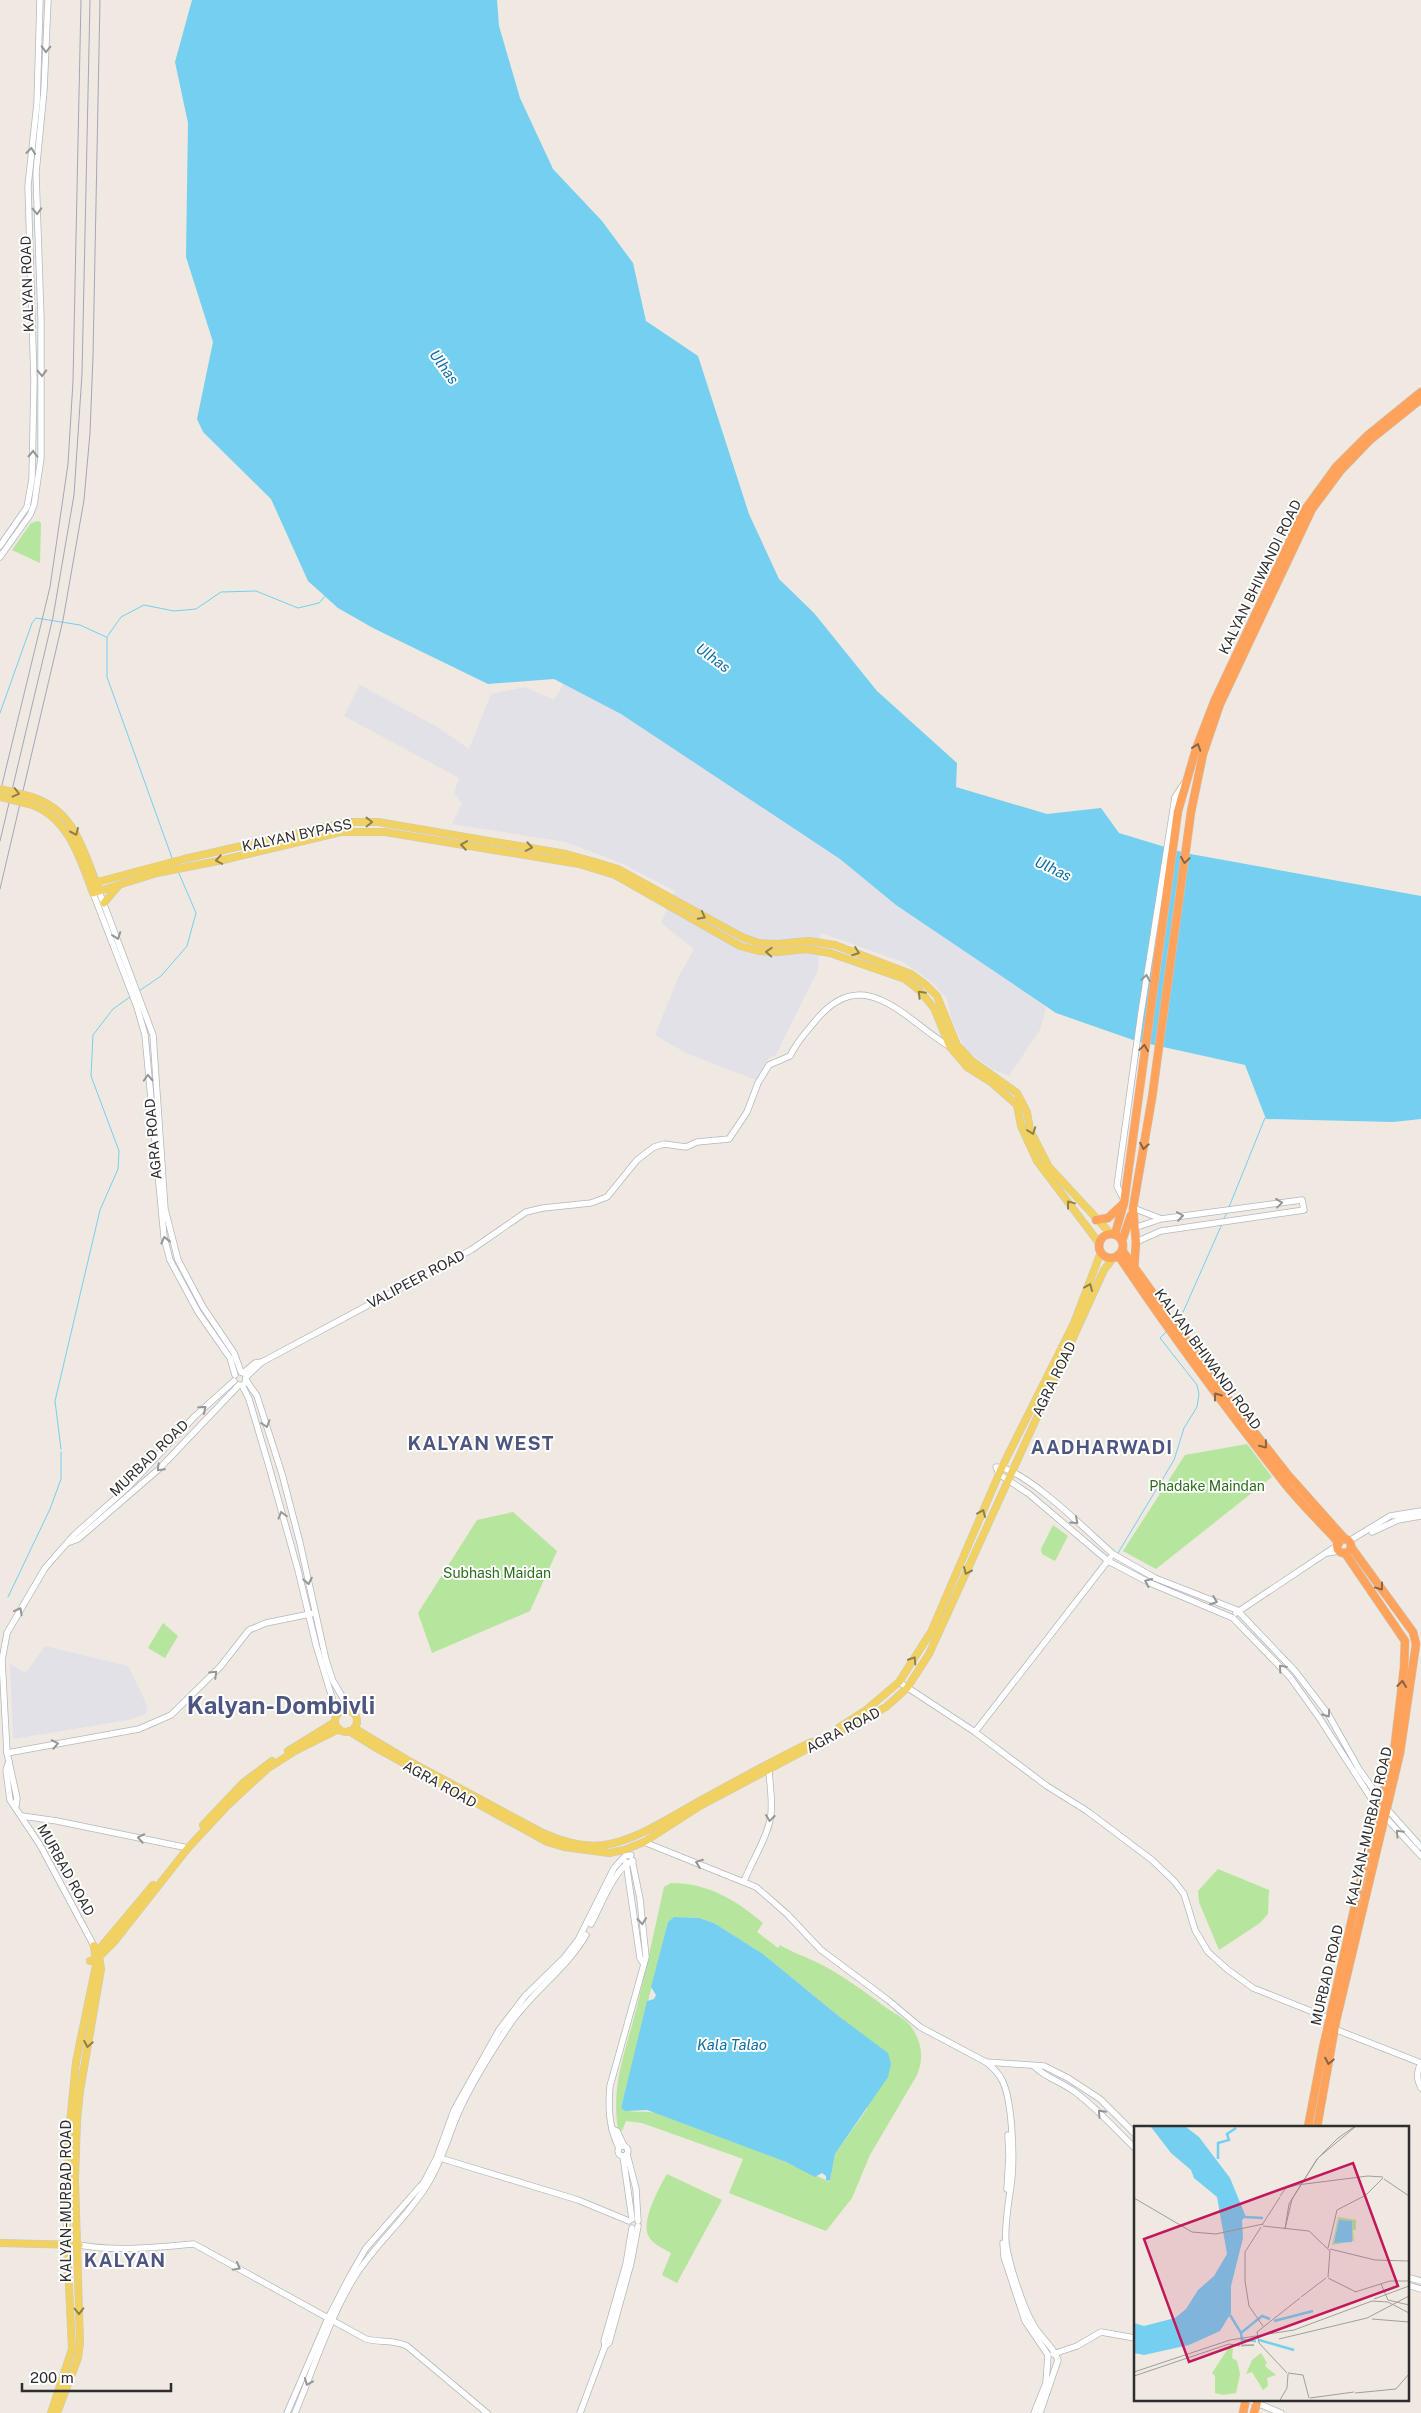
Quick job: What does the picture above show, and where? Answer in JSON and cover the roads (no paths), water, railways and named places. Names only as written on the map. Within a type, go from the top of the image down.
[{"type":"highway","name":"KALYAN BHIWANDI ROAD","points":[[1112,1234],[1124,1202],[1133,1096],[1175,810],[1196,749],[1218,694],[1304,511],[1342,460],[1368,435],[1421,392]]},
{"type":"highway","points":[[1134,1270],[1136,1242],[1134,1206],[1152,1098],[1192,812],[1203,754],[1220,704],[1312,509],[1340,470],[1370,440],[1421,400]]},
{"type":"highway","points":[[1096,1220],[1108,1218],[1124,1202]]},
{"type":"highway","points":[[1122,1241],[1112,1234],[1103,1237],[1099,1243],[1101,1252],[1106,1257],[1118,1254],[1134,1206]]},
{"type":"highway","name":"KALYAN BHIWANDI ROAD","points":[[1118,1254],[1134,1270],[1166,1319],[1172,1334],[1280,1476],[1345,1546]]},
{"type":"highway","name":"KALYAN BHIWANDI ROAD","points":[[1118,1254],[1166,1319],[1177,1328],[1215,1378]]},
{"type":"highway","name":"KALYAN-MURBAD ROAD","points":[[1215,1378],[1288,1475],[1413,1632],[1416,1644],[1400,1753],[1387,1809],[1353,1932]]},
{"type":"highway","name":"MURBAD ROAD","points":[[1332,2024],[1378,1810],[1394,1752],[1403,1678],[1404,1641],[1345,1546]]},
{"type":"highway","points":[[1316,2126],[1318,2100],[1332,2024]]},
{"type":"highway","points":[[1308,2126],[1318,2100]]},
{"type":"highway","points":[[1243,2413],[1246,2400]]},
{"type":"highway","points":[[1254,2413],[1257,2402]]},
{"type":"main road","name":"KALYAN ROAD","points":[[0,546],[32,500],[34,381],[28,186],[37,103],[40,0]]},
{"type":"main road","name":"KALYAN ROAD","points":[[0,557],[30,515],[41,458],[42,384],[36,173],[44,90],[48,0]]},
{"type":"main road","points":[[1175,810],[1175,798],[1187,778]]},
{"type":"main road","points":[[0,789],[48,807],[70,822],[96,892]]},
{"type":"main road","points":[[0,797],[31,800]]},
{"type":"main road","name":"KALYAN BYPASS","points":[[93,883],[186,863],[339,824],[378,822],[566,854],[579,861]]},
{"type":"main road","points":[[339,824],[340,832]]},
{"type":"main road","name":"KALYAN BYPASS","points":[[186,863],[340,832],[359,830],[386,832],[564,862],[579,861]]},
{"type":"main road","points":[[579,861],[615,875],[740,946],[759,951],[814,950],[905,979],[919,990],[934,1008],[967,1067],[992,1082],[1017,1105],[1021,1126],[1037,1161],[1099,1243]]},
{"type":"main road","name":"KALYAN BYPASS","points":[[96,892],[156,870]]},
{"type":"main road","points":[[104,904],[121,883]]},
{"type":"main road","name":"AGRA ROAD","points":[[96,892],[104,904],[131,982]]},
{"type":"main road","name":"AGRA ROAD","points":[[96,892],[153,1035],[165,1209],[178,1260],[203,1308],[234,1353],[241,1379],[257,1396],[282,1474],[300,1543],[312,1613]]},
{"type":"main road","name":"VALIPEER ROAD","points":[[241,1379],[255,1363],[262,1362],[472,1250],[526,1212],[591,1204],[607,1197],[637,1160],[654,1146],[664,1144],[686,1147],[697,1142],[729,1140],[747,1112],[758,1083],[769,1065],[790,1056],[797,1041],[831,1004],[843,997],[875,996],[954,1046]]},
{"type":"main road","name":"AGRA ROAD","points":[[140,1006],[145,1036],[164,1237],[170,1260],[198,1312],[230,1358],[249,1399],[312,1613],[330,1682],[337,1722]]},
{"type":"main road","points":[[145,1036],[153,1035]]},
{"type":"main road","points":[[954,1046],[1017,1093],[1027,1112],[1030,1130],[1049,1167],[1096,1220],[1112,1234]]},
{"type":"main road","points":[[1134,1228],[1161,1218],[1302,1200],[1304,1210],[1155,1233],[1136,1242]]},
{"type":"main road","points":[[1134,1206],[1161,1218]]},
{"type":"main road","points":[[1152,1222],[1155,1233]]},
{"type":"main road","name":"AGRA ROAD","points":[[352,1729],[378,1749],[547,1842],[564,1847],[609,1854],[628,1852],[700,1806],[860,1715],[899,1682],[930,1632],[999,1469],[1074,1323],[1101,1252]]},
{"type":"main road","name":"AGRA ROAD","points":[[352,1729],[556,1838],[580,1844],[609,1844],[642,1833],[886,1707],[907,1688],[929,1654],[948,1616],[1007,1479],[1104,1270],[1118,1254]]},
{"type":"main road","name":"MURBAD ROAD","points":[[70,1542],[78,1540],[159,1469],[241,1379]]},
{"type":"main road","name":"MURBAD ROAD","points":[[95,1955],[22,1816],[10,1800],[6,1770],[9,1761],[2,1660],[7,1633],[46,1568],[74,1535],[127,1488],[195,1416],[241,1379]]},
{"type":"main road","points":[[999,1469],[1011,1471],[1024,1478],[1113,1554],[1155,1578],[1237,1610],[1295,1671],[1336,1726],[1359,1769],[1387,1809],[1421,1847]]},
{"type":"main road","points":[[999,1469],[1007,1479],[1052,1513],[1108,1561],[1150,1583],[1233,1618],[1290,1677],[1320,1719],[1378,1810],[1421,1856]]},
{"type":"main road","points":[[1052,1513],[1059,1506]]},
{"type":"main road","points":[[1412,1515],[1421,1512]]},
{"type":"main road","points":[[1233,1618],[1237,1610],[1325,1554],[1360,1538],[1390,1516],[1421,1516]]},
{"type":"main road","points":[[975,1732],[1113,1554]]},
{"type":"main road","points":[[7,1753],[139,1729],[171,1716],[220,1667],[249,1630],[266,1623],[312,1613]]},
{"type":"main road","name":"AGRA ROAD","points":[[330,1682],[350,1710]]},
{"type":"main road","points":[[899,1682],[975,1732],[999,1752],[1047,1786],[1087,1811],[1152,1860],[1174,1880],[1184,1894],[1195,1930],[1208,1952],[1228,1969],[1253,1988],[1421,2063],[1418,2070],[1418,2080],[1421,2088]]},
{"type":"main road","points":[[95,1955],[122,1927],[186,1847],[234,1795],[268,1769],[337,1722],[344,1710],[350,1710],[357,1719],[352,1729],[337,1722]]},
{"type":"main road","points":[[744,1880],[752,1859],[766,1835],[771,1818],[769,1766]]},
{"type":"main road","points":[[1353,1773],[1359,1769]]},
{"type":"main road","points":[[22,1816],[57,1821],[186,1847]]},
{"type":"main road","points":[[625,2155],[619,2153],[621,2147],[612,2134],[608,2107],[610,2086],[646,1957],[640,1900],[633,1862],[628,1852],[626,1839]]},
{"type":"main road","points":[[644,1842],[744,1880],[774,1901],[821,1950],[888,2000],[920,2027],[986,2062],[1000,2077]]},
{"type":"main road","points":[[628,1852],[626,1863],[640,1958],[643,1963]]},
{"type":"main road","points":[[440,2158],[454,2110],[499,2030],[529,1991],[564,1958],[578,1940],[614,1868],[628,1852]]},
{"type":"main road","points":[[287,2413],[331,2320],[354,2278],[422,2188],[440,2158],[457,2115],[503,2035],[529,1999],[580,1945],[617,1875],[626,1863],[633,1862]]},
{"type":"main road","points":[[633,1901],[640,1900]]},
{"type":"main road","name":"KALYAN-MURBAD ROAD","points":[[57,2413],[72,2349],[61,2245],[71,2102],[76,2062],[96,1965],[95,1955]]},
{"type":"main road","name":"KALYAN-MURBAD ROAD","points":[[51,2413],[58,2403],[78,2358],[80,2343],[75,2179],[77,2120],[101,1969],[95,1955]]},
{"type":"main road","points":[[986,2062],[1035,2067],[1066,2081],[1100,2100],[1134,2133]]},
{"type":"main road","points":[[1005,2063],[1000,2077],[1011,2156],[1002,2230],[1004,2257],[1031,2332],[1049,2356],[1052,2367],[1040,2413]]},
{"type":"main road","points":[[1066,2081],[1094,2106],[1134,2147]]},
{"type":"main road","points":[[625,2155],[634,2223]]},
{"type":"main road","points":[[580,2413],[605,2346],[609,2343],[620,2305],[638,2203],[625,2155]]},
{"type":"main road","points":[[440,2158],[578,2200],[634,2223]]},
{"type":"main road","points":[[631,2204],[638,2203]]},
{"type":"main road","points":[[0,2243],[78,2245],[104,2249],[169,2247],[194,2244],[366,2339],[394,2341],[407,2346],[487,2413]]},
{"type":"main road","points":[[1408,2277],[1421,2282]]},
{"type":"main road","points":[[1408,2285],[1421,2290]]},
{"type":"main road","points":[[1023,2308],[1037,2332],[1055,2352],[1058,2360],[1052,2367],[1034,2413]]},
{"type":"main road","points":[[295,2413],[331,2320]]},
{"type":"main road","points":[[1049,2356],[1055,2352],[1077,2346],[1101,2332],[1134,2338]]},
{"type":"main road","points":[[1257,2402],[1281,2413]]},
{"type":"water","name":"Ulhas","points":[[192,0],[497,0],[499,26],[520,98],[553,169],[602,221],[633,263],[646,321],[698,356],[749,514],[779,579],[814,613],[877,691],[957,763],[956,787],[1047,814],[1101,808],[1119,833],[1185,853],[1421,896],[1421,1119],[1393,1122],[1266,1119],[1245,1065],[1136,1041],[1056,1013],[896,905],[840,859],[621,714],[554,679],[488,684],[373,628],[338,608],[308,581],[271,499],[203,432],[197,419],[213,342],[186,257],[188,123],[175,62]]},
{"type":"water","name":"Kala Talao","points":[[674,1917],[699,1918],[714,1923],[763,1954],[841,2018],[888,2053],[891,2064],[888,2077],[835,2154],[830,2181],[826,2180],[826,2176],[822,2173],[815,2177],[786,2162],[647,2110],[625,2111],[621,2108],[647,2001],[654,1999],[656,1995],[651,1987],[668,1922]]},
{"type":"waterway","points":[[172,858],[107,677],[107,637],[121,617],[144,605],[174,611],[196,609],[221,592],[256,591],[298,608],[319,603],[326,595]]},
{"type":"waterway","points":[[0,713],[32,623],[36,618],[80,625],[106,637]]},
{"type":"waterway","points":[[139,991],[161,976],[187,946],[196,913],[178,871]]},
{"type":"waterway","points":[[61,1449],[55,1401],[100,1210],[118,1169],[119,1151],[91,1076],[93,1035],[113,1009],[130,997]]},
{"type":"waterway","points":[[1229,1207],[1265,1118]]},
{"type":"waterway","points":[[1223,1220],[1227,1213]]},
{"type":"waterway","points":[[1176,1322],[1180,1319],[1222,1224]]},
{"type":"waterway","points":[[1118,1553],[1174,1460],[1184,1428],[1197,1407],[1199,1394],[1197,1385],[1160,1338],[1166,1332]]},
{"type":"waterway","points":[[8,1597],[50,1509],[61,1479],[61,1452]]},
{"type":"railway","points":[[0,793],[50,587],[68,464],[73,381],[81,0]]},
{"type":"railway","points":[[0,841],[53,617],[74,495],[82,374],[90,0]]},
{"type":"railway","points":[[0,889],[63,620],[84,500],[90,433],[93,356],[100,0]]},
{"type":"district","name":"KALYAN WEST","points":[[481,1443]]},
{"type":"district","name":"AADHARWADI","points":[[1102,1447]]},
{"type":"district","name":"Kalyan-Dombivli","points":[[281,1706]]},
{"type":"district","name":"KALYAN","points":[[125,2260]]},
{"type":"park label","name":"Phadake Maindan","points":[[1207,1486]]},
{"type":"park label","name":"Subhash Maidan","points":[[497,1573]]}]
